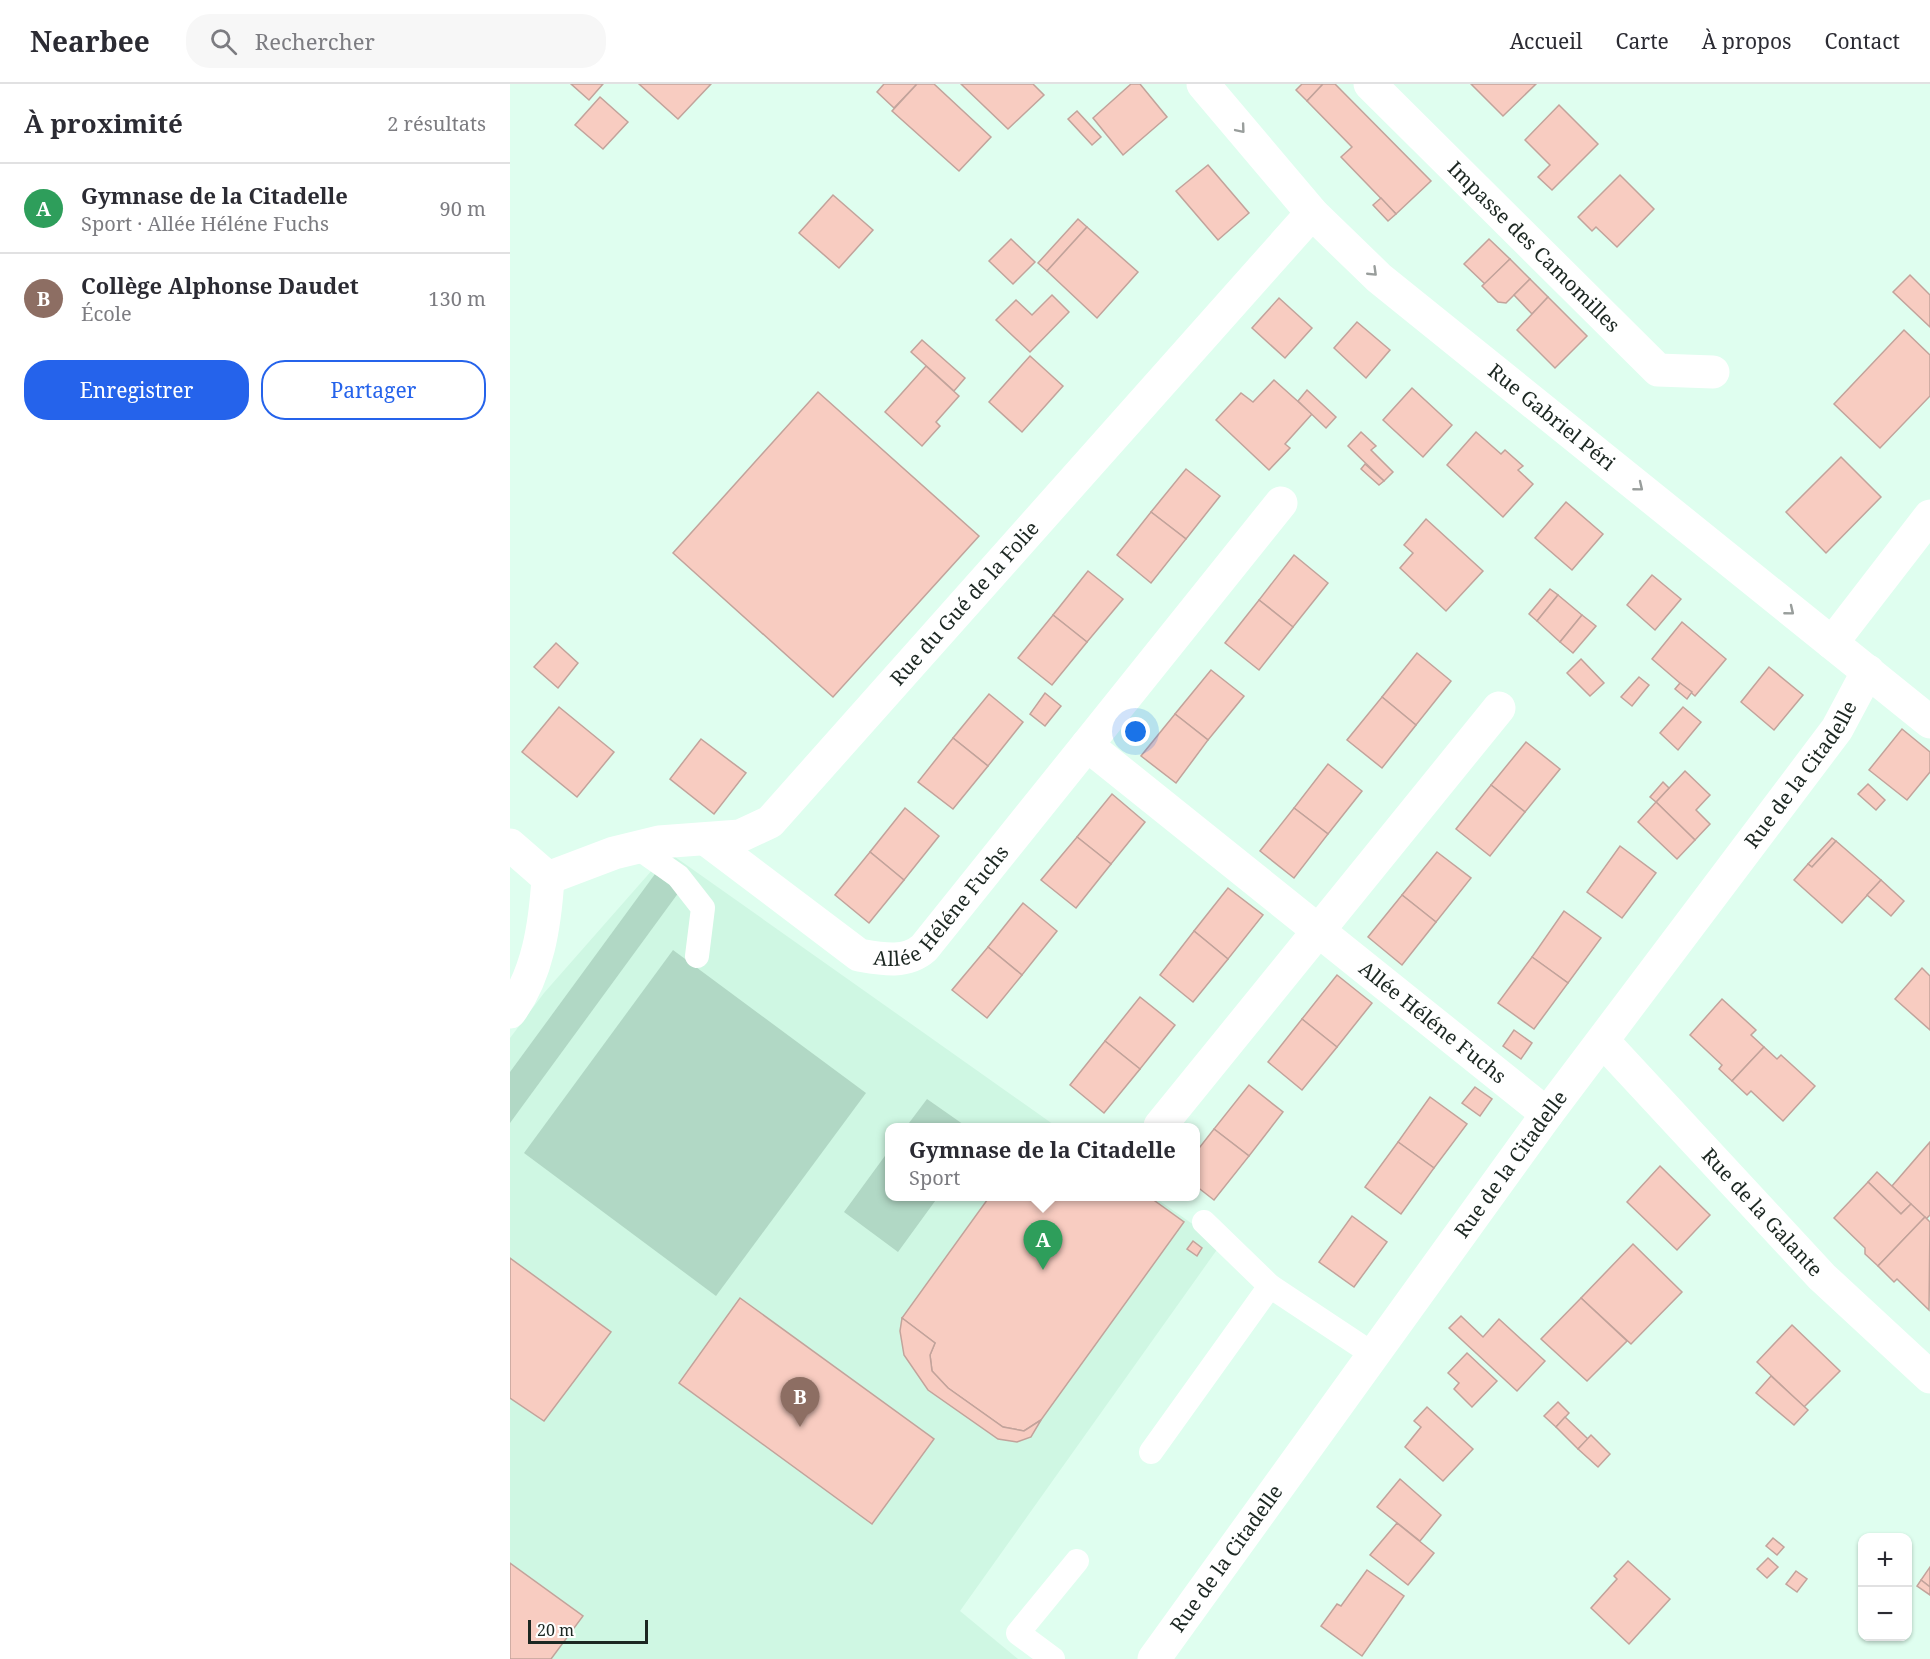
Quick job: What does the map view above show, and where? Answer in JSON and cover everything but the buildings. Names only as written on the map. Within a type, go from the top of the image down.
[{"type":"street","name":"Rue Gabriel Péri","points":[[1203,84],[1312,213],[1379,278],[1930,722]]},
{"type":"street","name":"Impasse des Camomilles","points":[[1370,84],[1658,370],[1713,372]]},
{"type":"street","name":"Rue du Gué de la Folie","points":[[548,878],[614,853],[659,842],[740,836],[770,822],[1312,213]]},
{"type":"street","name":"Allée Héléne Fuchs","points":[[707,840],[860,955],[887,959],[915,956],[924,948],[1281,503]]},
{"type":"street","points":[[1832,643],[1930,516]]},
{"type":"street","name":"Rue de la Citadelle","points":[[1168,1654],[1374,1355],[1547,1114],[1837,729],[1868,670]]},
{"type":"street","points":[[1162,1123],[1499,708]]},
{"type":"street","name":"Allée Héléne Fuchs","points":[[1087,745],[1547,1114]]},
{"type":"street","points":[[510,845],[548,878],[545,924],[525,991],[510,1012]]},
{"type":"street","name":"Rue de la Galante","points":[[1603,1041],[1822,1277],[1930,1377]]},
{"type":"lane","points":[[638,848],[678,876],[703,908],[697,956]]},
{"type":"lane","points":[[1204,1222],[1270,1286],[1374,1355]]},
{"type":"lane","points":[[1151,1452],[1270,1286]]},
{"type":"lane","points":[[1053,1659],[1018,1633],[1077,1561]]},
{"type":"shaded area","points":[[668,852],[1051,1123],[885,1123],[885,1201],[1160,1201],[1221,1244],[960,1611],[1018,1659],[510,1659],[510,1038],[544,993]]},
{"type":"shaded area","points":[[655,874],[679,892],[510,1123],[510,1072]]},
{"type":"shaded area","points":[[673,950],[866,1093],[716,1296],[524,1153]]},
{"type":"shaded area","points":[[927,1099],[961,1123],[909,1123]]},
{"type":"shaded area","points":[[885,1156],[885,1201],[935,1201],[898,1252],[844,1212]]},
{"type":"place","name":"Gymnase de la Citadelle","points":[[1043,1270]]},
{"type":"place","name":"Collège Alphonse Daudet","points":[[800,1427]]}]
